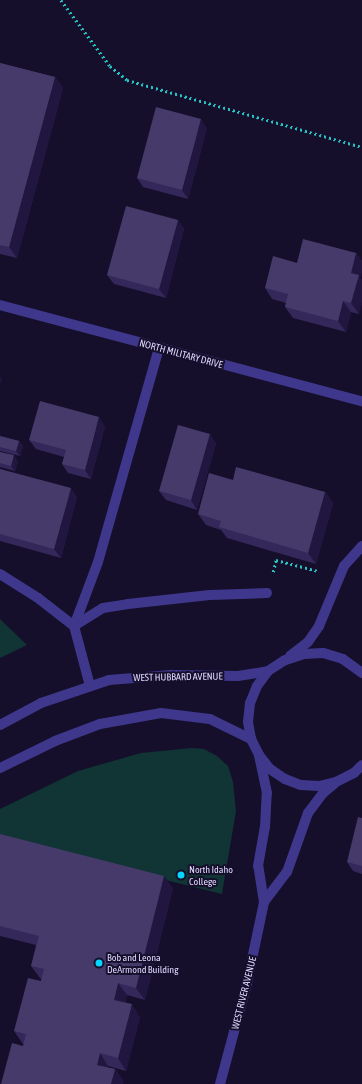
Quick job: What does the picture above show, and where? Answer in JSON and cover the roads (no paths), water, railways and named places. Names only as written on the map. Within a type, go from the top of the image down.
[{"type":"street","name":"NORTH MILITARY DRIVE","points":[[0,305],[362,401]]},
{"type":"street","points":[[90,686],[74,626],[98,562],[159,348]]},
{"type":"street","points":[[362,546],[344,566],[319,626],[308,642],[268,671],[257,686],[250,703],[248,722],[251,740],[259,755],[270,769],[296,783],[319,786],[336,782],[358,772],[362,765]]},
{"type":"street","points":[[0,574],[38,598],[74,626]]},
{"type":"street","points":[[74,626],[103,608],[210,595],[267,594]]},
{"type":"street","points":[[285,660],[304,654],[323,653],[343,659],[362,673]]},
{"type":"street","name":"WEST HUBBARD AVENUE","points":[[0,725],[41,703],[90,686],[136,676],[238,676],[268,671]]},
{"type":"street","points":[[0,768],[55,741],[100,724],[161,713],[210,719],[251,740]]},
{"type":"street","name":"WEST RIVER AVENUE","points":[[220,1084],[247,983],[264,902],[258,866],[265,827],[267,793],[259,755]]},
{"type":"street","name":"WEST RIVER AVENUE","points":[[264,902],[287,872],[308,813],[323,793],[336,782]]},
{"type":"place","name":"North Idaho College","points":[[181,875]]},
{"type":"place","name":"Bob and Leona DeArmond Building","points":[[99,963]]}]
